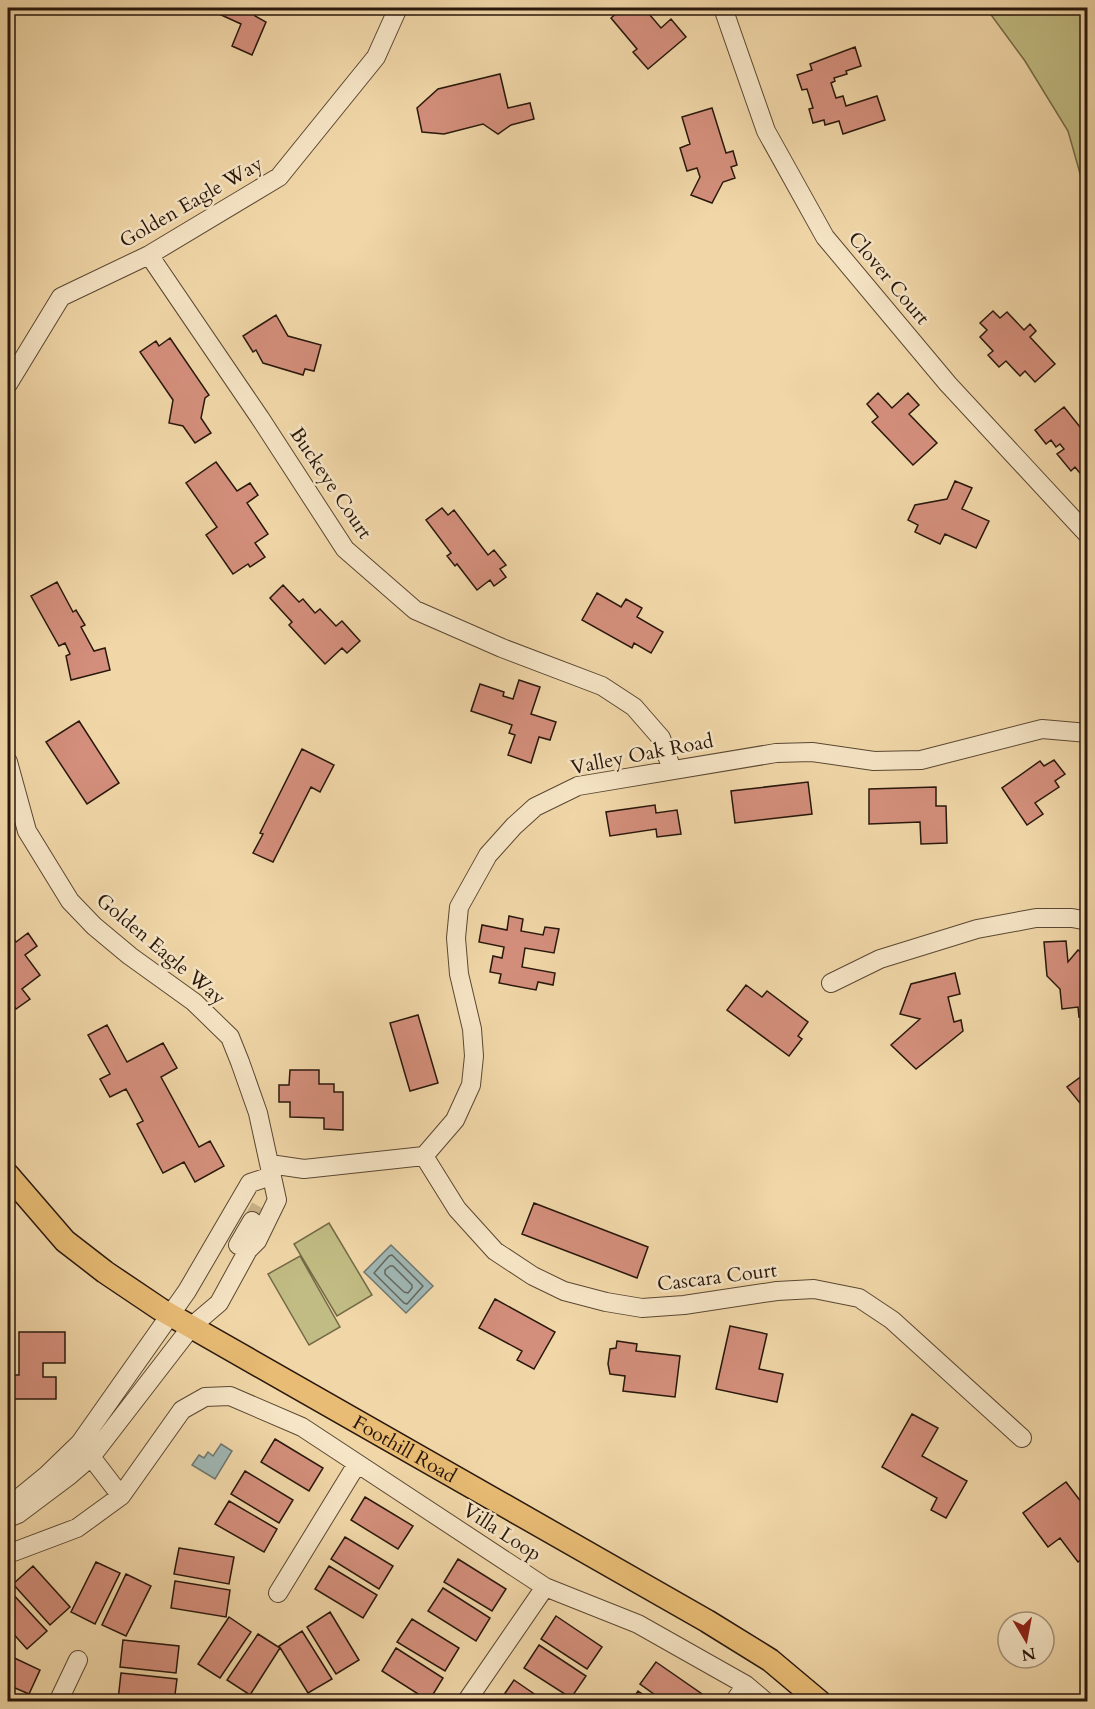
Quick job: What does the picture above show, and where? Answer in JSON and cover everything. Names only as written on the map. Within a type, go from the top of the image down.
[{"type":"main road","name":"Foothill Road","points":[[8,1175],[65,1241],[105,1272],[170,1316],[192,1326],[707,1621],[770,1660],[820,1701]]},
{"type":"street","name":"Golden Eagle Way","points":[[8,384],[61,297],[149,255],[279,177],[376,57],[398,8]]},
{"type":"street","name":"Clover Court","points":[[723,8],[766,131],[825,237],[948,384],[1088,535]]},
{"type":"street","name":"Buckeye Court","points":[[149,255],[260,418],[345,549],[415,610],[450,627],[602,686],[634,706],[661,738],[672,770]]},
{"type":"street","name":"Valley Oak Road","points":[[424,1156],[455,1120],[471,1085],[474,1056],[472,1029],[459,974],[456,938],[459,907],[488,855],[535,807],[578,786],[776,753],[812,752],[874,761],[921,760],[1042,729],[1088,734]]},
{"type":"street","name":"Golden Eagle Way","points":[[8,762],[27,831],[70,901],[94,926],[130,956],[194,1002],[230,1037],[258,1113],[277,1200],[257,1241],[243,1248]]},
{"type":"street","points":[[831,983],[880,959],[977,929],[1036,918],[1072,918],[1088,921]]},
{"type":"street","points":[[271,1170],[304,1169],[424,1156]]},
{"type":"street","name":"Cascara Court","points":[[424,1156],[457,1209],[495,1251],[533,1276],[564,1291],[606,1302],[642,1308],[684,1305],[777,1291],[814,1290],[859,1298],[892,1320],[1022,1438]]},
{"type":"street","name":"Golden Eagle Way","points":[[8,1507],[47,1474],[86,1450],[192,1326],[219,1304],[256,1214],[267,1195],[271,1170]]},
{"type":"street","name":"Golden Eagle Way","points":[[8,1518],[18,1514],[70,1475],[220,1236],[250,1183],[271,1170]]},
{"type":"street","points":[[220,1236],[243,1248]]},
{"type":"street","name":"Villa Loop","points":[[8,1554],[77,1528],[121,1496],[182,1410],[205,1397],[230,1396],[302,1427],[545,1587],[638,1624],[746,1685],[766,1701]]},
{"type":"street","points":[[86,1450],[121,1496]]},
{"type":"street","points":[[278,1593],[357,1464]]},
{"type":"street","points":[[466,1701],[545,1587]]},
{"type":"street","points":[[58,1701],[78,1660]]},
{"type":"street","points":[[734,1701],[746,1685]]},
{"type":"shaded area","points":[[986,8],[1087,8],[1087,198],[1068,131],[1025,61]]},
{"type":"shaded area","points":[[329,1223],[372,1295],[337,1316],[294,1244]]},
{"type":"shaded area","points":[[300,1256],[340,1327],[309,1345],[268,1274]]},
{"type":"water","points":[[391,1245],[433,1286],[406,1313],[364,1272]]},
{"type":"water","points":[[221,1444],[232,1451],[215,1479],[192,1465],[199,1455],[204,1458],[208,1452],[213,1456]]},
{"type":"building","points":[[208,8],[258,8],[255,16],[266,22],[252,55],[232,46],[241,24]]},
{"type":"building","points":[[623,8],[644,8],[661,28],[671,19],[686,37],[648,69],[633,52],[637,49],[611,18]]},
{"type":"building","points":[[855,47],[861,66],[834,78],[835,81],[831,83],[836,98],[843,96],[846,106],[877,96],[885,120],[843,134],[839,121],[825,125],[824,120],[813,123],[809,109],[813,108],[807,89],[802,90],[797,75],[812,70],[810,64]]},
{"type":"building","points":[[500,74],[508,108],[530,103],[534,119],[511,125],[498,134],[483,124],[444,134],[422,132],[417,108],[438,89]]},
{"type":"building","points":[[712,108],[726,153],[733,151],[737,165],[731,167],[735,178],[723,182],[712,203],[691,195],[700,177],[697,168],[687,171],[680,148],[690,144],[682,117]]},
{"type":"building","points":[[993,311],[1000,318],[1007,312],[1024,330],[1030,324],[1036,331],[1030,337],[1055,364],[1035,382],[1025,371],[1020,376],[1006,361],[999,367],[988,355],[993,351],[980,337],[987,330],[980,323]]},
{"type":"building","points":[[276,315],[288,336],[321,345],[314,371],[305,369],[303,375],[263,363],[256,350],[253,352],[243,336]]},
{"type":"building","points":[[170,338],[209,395],[205,398],[201,418],[211,433],[195,443],[183,426],[169,423],[173,400],[140,352],[156,341],[159,346]]},
{"type":"building","points":[[878,393],[892,408],[908,393],[919,405],[909,414],[937,443],[913,465],[872,422],[878,417],[867,404]]},
{"type":"building","points":[[1064,407],[1088,437],[1088,483],[1075,467],[1071,471],[1057,454],[1064,449],[1060,444],[1056,447],[1051,440],[1046,444],[1035,430]]},
{"type":"building","points":[[216,462],[237,491],[250,483],[258,495],[247,503],[268,534],[255,543],[265,557],[233,574],[206,535],[217,527],[186,483]]},
{"type":"building","points":[[955,481],[972,488],[962,509],[989,521],[976,548],[945,534],[940,544],[915,532],[918,525],[908,520],[915,505],[947,499]]},
{"type":"building","points":[[442,508],[448,515],[454,510],[488,555],[494,550],[506,565],[500,569],[506,577],[494,586],[490,580],[477,590],[457,564],[455,566],[447,556],[451,553],[426,520]]},
{"type":"building","points":[[57,582],[73,612],[76,610],[85,625],[81,627],[94,651],[105,648],[110,670],[71,680],[66,656],[70,654],[65,643],[59,646],[31,596]]},
{"type":"building","points":[[283,585],[299,602],[303,599],[315,613],[320,609],[336,626],[342,621],[360,641],[347,653],[342,648],[325,664],[289,625],[292,622],[270,598]]},
{"type":"building","points":[[597,593],[621,607],[626,599],[642,608],[637,617],[663,632],[651,653],[634,643],[632,648],[582,620]]},
{"type":"building","points":[[519,680],[540,687],[531,714],[556,722],[550,740],[539,737],[531,763],[508,755],[515,735],[509,733],[512,725],[471,711],[480,684],[504,692],[503,696],[513,699]]},
{"type":"building","points":[[79,721],[119,783],[87,804],[46,742]]},
{"type":"building","points":[[302,749],[334,765],[320,792],[311,787],[273,862],[253,853],[263,834],[260,833]]},
{"type":"building","points":[[1054,760],[1065,774],[1055,781],[1059,787],[1035,803],[1043,814],[1027,825],[1002,788],[1040,761],[1044,766]]},
{"type":"building","points":[[808,782],[812,814],[735,823],[731,791]]},
{"type":"building","points":[[936,787],[936,806],[946,806],[947,843],[921,844],[920,822],[869,824],[869,789]]},
{"type":"building","points":[[655,805],[656,813],[677,810],[681,834],[657,837],[656,829],[610,836],[606,812]]},
{"type":"building","points":[[509,916],[523,919],[521,931],[543,935],[545,927],[559,929],[554,953],[525,948],[522,967],[555,973],[553,985],[538,982],[536,990],[499,983],[501,974],[490,972],[493,956],[502,958],[504,947],[479,942],[482,925],[507,930]]},
{"type":"building","points":[[8,931],[16,942],[28,933],[37,946],[25,955],[40,975],[22,989],[30,999],[16,1009],[8,998]]},
{"type":"building","points":[[1066,941],[1068,962],[1078,950],[1088,958],[1088,965],[1082,972],[1088,971],[1088,1015],[1079,1017],[1078,1007],[1062,1009],[1060,989],[1047,976],[1044,942]]},
{"type":"building","points":[[955,973],[960,994],[948,997],[954,1022],[961,1020],[963,1031],[916,1069],[891,1045],[920,1019],[900,1014],[911,984]]},
{"type":"building","points":[[746,985],[762,997],[767,991],[808,1022],[798,1036],[802,1039],[789,1056],[727,1010]]},
{"type":"building","points":[[418,1015],[438,1083],[410,1091],[390,1023]]},
{"type":"building","points":[[107,1025],[127,1062],[163,1043],[177,1068],[161,1077],[199,1147],[210,1141],[224,1166],[195,1182],[184,1162],[163,1173],[137,1124],[143,1121],[126,1089],[110,1097],[100,1079],[110,1074],[88,1035]]},
{"type":"building","points":[[290,1070],[319,1070],[319,1084],[334,1084],[334,1092],[343,1092],[343,1130],[324,1129],[324,1118],[290,1117],[290,1102],[279,1102],[279,1085],[289,1085]]},
{"type":"building","points":[[1086,1073],[1088,1075],[1088,1113],[1067,1087]]},
{"type":"building","points":[[534,1203],[648,1247],[637,1278],[522,1234]]},
{"type":"building","points":[[495,1299],[555,1332],[534,1369],[517,1360],[522,1351],[479,1328]]},
{"type":"building","points":[[730,1326],[767,1334],[759,1369],[783,1374],[777,1402],[716,1389]]},
{"type":"building","points":[[19,1332],[65,1332],[65,1363],[43,1363],[43,1377],[56,1377],[56,1399],[10,1399],[10,1375],[19,1375]]},
{"type":"building","points":[[617,1341],[637,1344],[636,1351],[680,1356],[675,1397],[623,1391],[625,1376],[610,1374],[608,1364],[610,1349],[616,1348]]},
{"type":"building","points":[[912,1414],[938,1428],[922,1456],[967,1481],[946,1518],[931,1510],[937,1498],[882,1467]]},
{"type":"building","points":[[275,1439],[323,1468],[309,1491],[261,1462]]},
{"type":"building","points":[[245,1471],[293,1500],[279,1523],[231,1494]]},
{"type":"building","points":[[1066,1482],[1088,1511],[1088,1554],[1078,1562],[1060,1538],[1048,1547],[1023,1513]]},
{"type":"building","points":[[365,1497],[413,1526],[398,1549],[351,1520]]},
{"type":"building","points":[[229,1501],[277,1529],[264,1552],[215,1524]]},
{"type":"building","points":[[345,1537],[393,1566],[379,1589],[331,1559]]},
{"type":"building","points":[[179,1548],[234,1557],[229,1584],[174,1574]]},
{"type":"building","points":[[458,1559],[506,1589],[492,1611],[444,1582]]},
{"type":"building","points":[[96,1562],[120,1573],[95,1624],[71,1612]]},
{"type":"building","points":[[33,1566],[70,1607],[50,1625],[13,1584]]},
{"type":"building","points":[[329,1566],[377,1595],[363,1618],[315,1589]]},
{"type":"building","points":[[126,1574],[151,1586],[126,1636],[102,1625]]},
{"type":"building","points":[[175,1581],[230,1590],[226,1617],[171,1608]]},
{"type":"building","points":[[443,1588],[490,1618],[476,1641],[428,1611]]},
{"type":"building","points":[[9,1590],[47,1631],[27,1649],[8,1628]]},
{"type":"building","points":[[330,1612],[359,1660],[336,1674],[307,1627]]},
{"type":"building","points":[[556,1616],[602,1647],[587,1669],[541,1639]]},
{"type":"building","points":[[229,1617],[251,1632],[220,1678],[198,1664]]},
{"type":"building","points":[[412,1619],[459,1648],[445,1671],[397,1642]]},
{"type":"building","points":[[302,1631],[332,1679],[308,1693],[279,1646]]},
{"type":"building","points":[[258,1634],[280,1648],[250,1695],[227,1680]]},
{"type":"building","points":[[123,1640],[179,1646],[176,1673],[120,1667]]},
{"type":"building","points":[[539,1645],[586,1676],[571,1698],[524,1668]]},
{"type":"building","points":[[396,1648],[443,1678],[429,1701],[382,1671]]},
{"type":"building","points":[[8,1655],[40,1670],[29,1694],[8,1685]]},
{"type":"building","points":[[656,1662],[702,1694],[696,1702],[665,1702],[640,1684]]},
{"type":"building","points":[[121,1673],[177,1679],[174,1702],[118,1700]]},
{"type":"building","points":[[514,1680],[546,1702],[499,1702]]},
{"type":"building","points":[[638,1691],[654,1702],[631,1702]]},
{"type":"building","points":[[8,1692],[28,1700],[28,1702],[8,1702]]},
{"type":"building","points":[[341,1696],[380,1702],[340,1702]]},
{"type":"tunnel","points":[[252,1221],[260,1207]]}]
